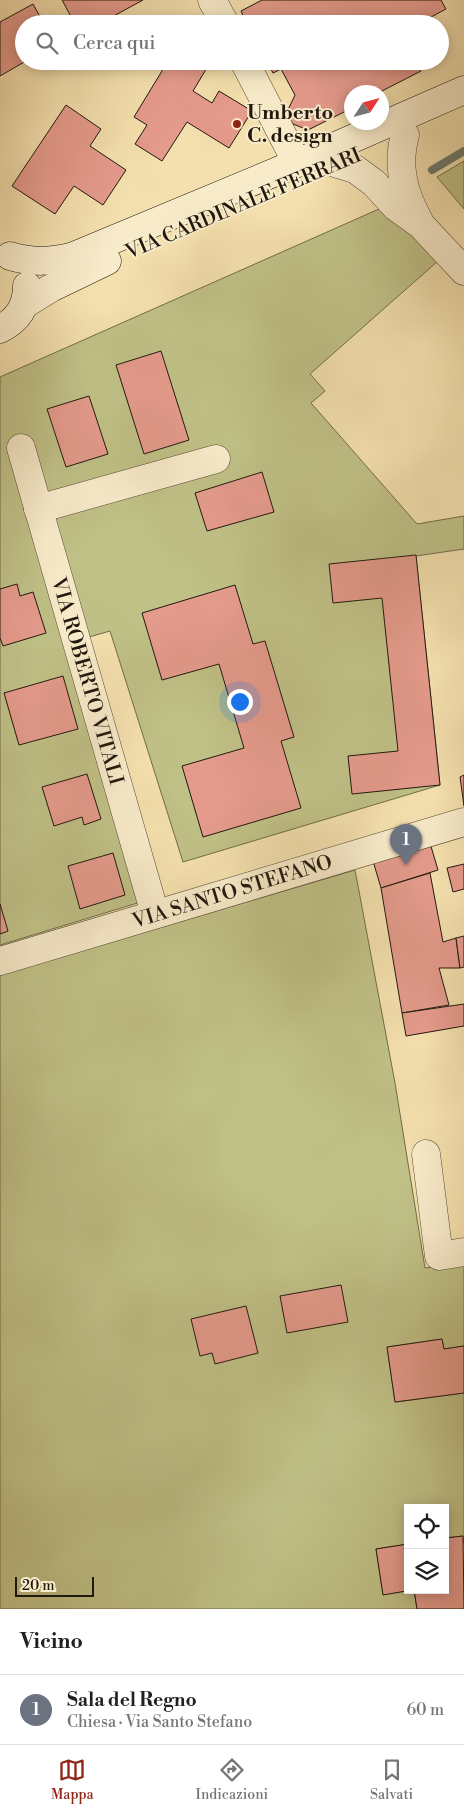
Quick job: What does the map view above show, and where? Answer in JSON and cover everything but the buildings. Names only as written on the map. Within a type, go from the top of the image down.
[{"type":"street","points":[[212,0],[220,15]]},
{"type":"street","points":[[249,70],[297,163]]},
{"type":"street","name":"VIA CARDINALE FERRARI","points":[[5,254],[34,262],[49,262],[74,256],[297,163],[464,90]]},
{"type":"street","name":"VIA CARDINALE FERRARI","points":[[0,329],[15,320],[25,304],[38,295],[93,267],[405,135],[464,106]]},
{"type":"street","points":[[405,135],[401,151],[403,182],[409,203],[421,225]]},
{"type":"street","points":[[335,163],[362,173],[374,183],[396,207],[421,225],[464,271]]},
{"type":"street","points":[[5,254],[22,269],[28,286],[25,304]]},
{"type":"street","name":"VIA ROBERTO VITALI","points":[[21,448],[155,914]]},
{"type":"street","points":[[38,509],[216,459]]},
{"type":"street","name":"VIA SANTO STEFANO","points":[[0,961],[464,822]]},
{"type":"street","points":[[426,1154],[439,1256],[464,1252]]},
{"type":"green space","points":[[464,161],[464,209],[437,177]]},
{"type":"green space","points":[[379,209],[447,253],[310,374],[325,391],[311,403],[417,524],[464,516],[464,549],[416,556],[440,785],[183,862],[110,631],[68,643],[144,901],[0,945],[0,377]]},
{"type":"green space","points":[[355,870],[395,1083],[425,1268],[464,1263],[464,1346],[444,1349],[442,1339],[387,1347],[395,1402],[464,1393],[464,1544],[463,1536],[449,1538],[449,1504],[404,1504],[404,1545],[376,1549],[383,1594],[404,1591],[404,1594],[415,1594],[417,1609],[0,1609],[0,975]]},
{"type":"waterway","points":[[432,170],[464,151]]},
{"type":"place","name":"Umberto C. design","points":[[237,124]]},
{"type":"place","name":"Sala del Regno","points":[[406,865]]}]
